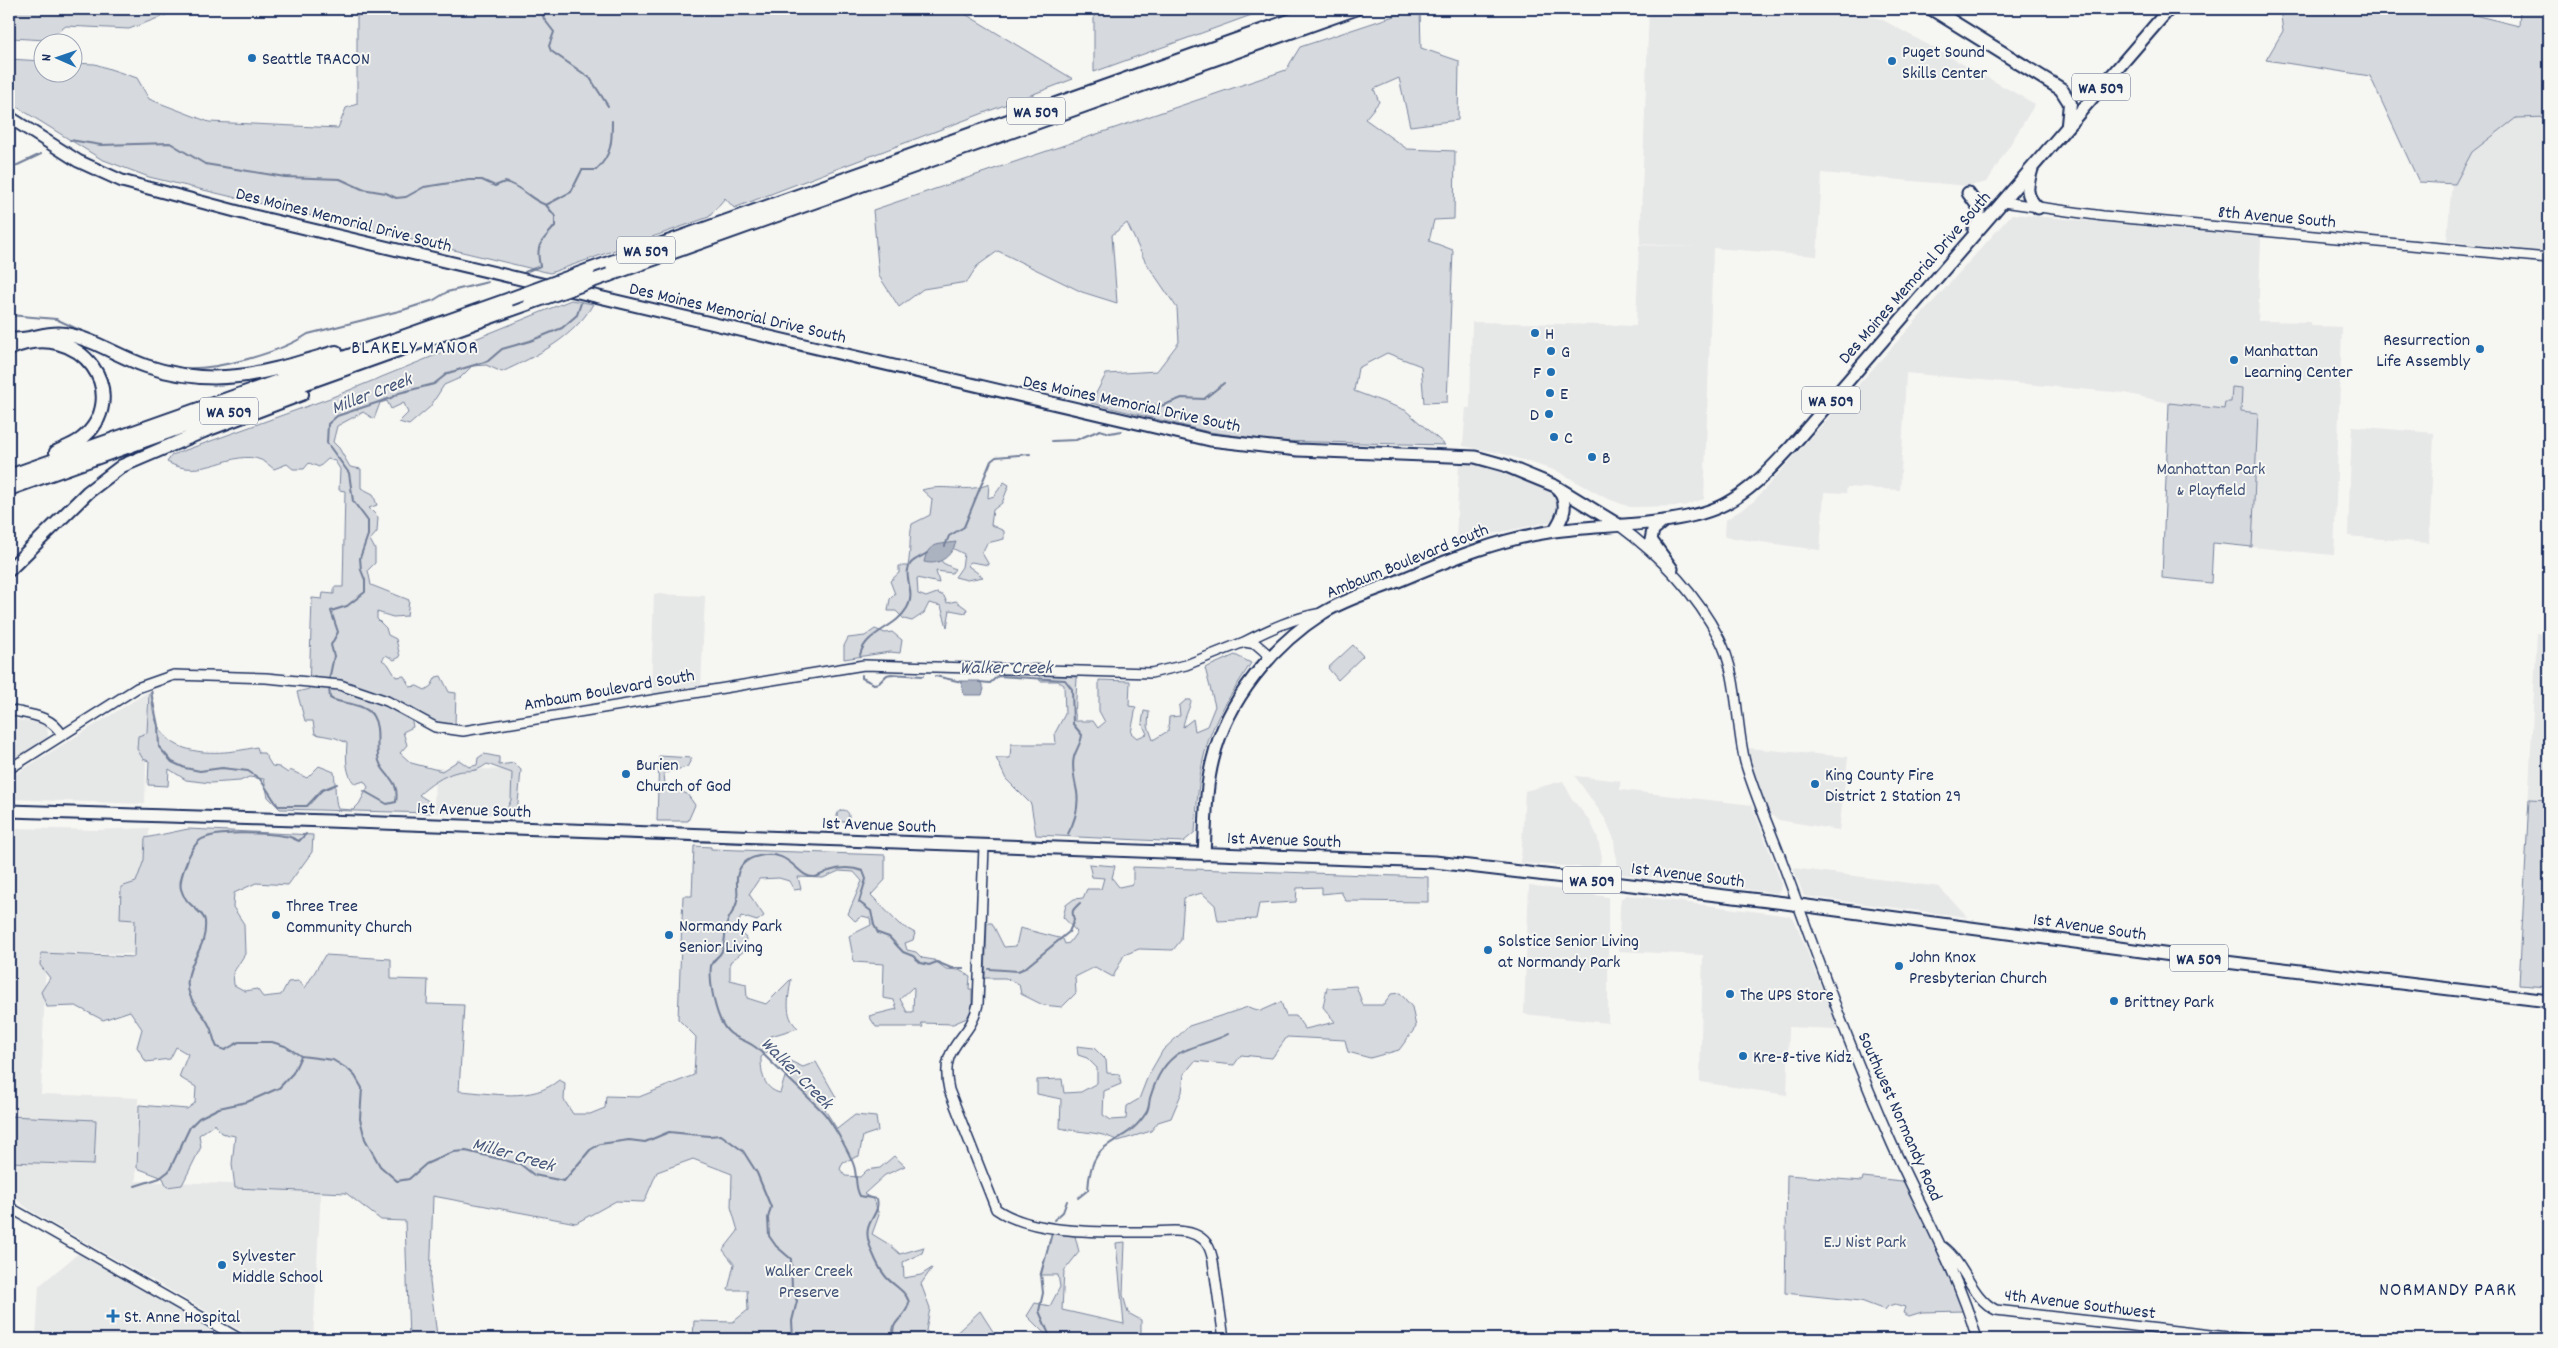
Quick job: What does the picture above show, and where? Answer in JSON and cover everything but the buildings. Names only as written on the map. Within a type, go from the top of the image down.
[{"type":"highway","name":"WA 509","points":[[9,476],[589,270],[703,235],[1324,9]]},
{"type":"highway","name":"WA 509","points":[[748,219],[1355,9]]},
{"type":"highway","name":"WA 509","points":[[1932,9],[2061,89],[2070,103],[2068,124]]},
{"type":"highway","name":"WA 509","points":[[9,490],[609,275],[703,235]]},
{"type":"highway","points":[[9,339],[48,333],[70,335],[145,366],[199,379],[240,377],[262,373],[373,342],[390,341]]},
{"type":"highway","points":[[9,570],[88,492],[122,466],[204,431],[428,345],[450,333]]},
{"type":"highway","points":[[9,350],[43,341],[58,342],[72,348],[84,356],[93,367],[100,381],[102,396],[97,417],[90,430],[79,440],[9,476]]},
{"type":"main road","name":"Des Moines Memorial Drive South","points":[[9,117],[78,161],[122,181],[260,217],[728,329],[1191,436],[1238,444],[1298,450],[1475,457],[1504,465],[1555,486],[1617,524],[1664,521],[1706,512],[1724,504],[1762,478],[2169,9]]},
{"type":"main road","points":[[9,125],[25,127]]},
{"type":"main road","points":[[2034,164],[2026,190],[2030,200],[2038,208]]},
{"type":"main road","points":[[1968,193],[1977,202],[1980,214],[1971,239]]},
{"type":"main road","points":[[1554,531],[1563,518],[1566,507],[1564,498],[1555,486]]},
{"type":"main road","points":[[1664,521],[1653,530],[1651,540],[1672,569]]},
{"type":"main road","name":"Ambaum Boulevard South","points":[[1324,612],[1475,550],[1519,537],[1617,524]]},
{"type":"main road","name":"WA 509","points":[[1204,854],[1208,786],[1213,758],[1233,709],[1270,657],[1292,635],[1324,612]]},
{"type":"main road","name":"1st Avenue South","points":[[9,811],[1435,862],[1798,905],[2201,959],[2549,1001]]},
{"type":"street","name":"8th Avenue South","points":[[2003,202],[2125,218],[2549,258]]},
{"type":"street","name":"Southwest Normandy Road","points":[[1617,524],[1644,543],[1672,569],[1701,609],[1726,652],[1731,670],[1746,762],[1798,905],[1838,1012],[1892,1144],[1962,1292],[1977,1339]]},
{"type":"street","name":"Ambaum Boulevard South","points":[[9,769],[137,688],[161,678],[186,674],[315,681],[340,685],[387,701],[435,728],[463,731],[864,665],[890,664],[1151,673],[1186,665],[1302,616],[1324,612]]},
{"type":"street","points":[[1244,642],[1256,644],[1270,657]]},
{"type":"street","points":[[9,710],[45,718],[52,722],[62,736]]},
{"type":"street","points":[[984,846],[978,1004],[966,1030],[949,1052],[946,1074],[949,1090],[996,1209],[1016,1218],[1056,1228],[1097,1232],[1179,1232],[1198,1236],[1206,1242],[1212,1255],[1224,1339]]},
{"type":"street","points":[[9,1207],[240,1339]]},
{"type":"street","name":"4th Avenue Southwest","points":[[1941,1246],[1959,1262],[1984,1301],[1996,1310],[2245,1339]]},
{"type":"shaded area","points":[[1649,9],[1839,9],[1881,19],[2035,104],[1987,182],[1969,186],[1822,173],[1817,256],[1713,248],[1704,499],[1683,506],[1630,507],[1606,498],[1557,471],[1500,453],[1463,446],[1466,408],[1470,408],[1472,322],[1636,326],[1639,245],[1698,247],[1640,244]]},
{"type":"shaded area","points":[[2549,108],[2549,252],[2447,241],[2453,168],[2507,113]]},
{"type":"shaded area","points":[[2012,214],[2261,237],[2258,321],[2311,322],[2311,326],[2342,327],[2334,555],[2252,547],[2257,413],[2169,403],[2125,393],[1906,373],[1900,490],[1847,487],[1846,493],[1824,492],[1820,550],[1725,537],[1726,520],[1753,502]]},
{"type":"shaded area","points":[[2352,426],[2434,433],[2429,543],[2348,536]]},
{"type":"shaded area","points":[[1459,461],[1488,466],[1554,493],[1561,499],[1561,513],[1553,521],[1478,537],[1456,545]]},
{"type":"shaded area","points":[[956,542],[951,552],[944,559],[935,563],[924,562],[931,548],[939,544]]},
{"type":"shaded area","points":[[654,594],[705,596],[701,686],[651,695]]},
{"type":"shaded area","points":[[2537,633],[2549,635],[2549,989],[2519,985]]},
{"type":"shaded area","points":[[961,681],[980,681],[984,689],[982,695],[964,695]]},
{"type":"shaded area","points":[[148,692],[145,804],[9,799],[9,778]]},
{"type":"shaded area","points":[[9,719],[42,723],[47,726],[48,735],[47,739],[9,765]]},
{"type":"shaded area","points":[[1747,748],[1848,757],[1839,830],[1779,820],[1771,815],[1753,772]]},
{"type":"shaded area","points":[[435,768],[515,770],[513,816],[434,813]]},
{"type":"shaded area","points":[[1575,776],[1620,781],[1620,790],[1752,805],[1781,882],[1780,891],[1776,893],[1622,874],[1617,869],[1614,839],[1606,820]]},
{"type":"shaded area","points":[[1563,781],[1572,799],[1590,821],[1597,836],[1602,857],[1599,865],[1594,868],[1521,863],[1525,791]]},
{"type":"shaded area","name":"Sylvester Middle School","points":[[9,828],[96,830],[149,828],[143,954],[46,953],[41,1094],[138,1098],[136,1181],[321,1187],[313,1339],[256,1339],[31,1211],[9,1194]]},
{"type":"shaded area","points":[[1793,868],[1939,887],[1967,917],[1804,896]]},
{"type":"shaded area","points":[[1529,885],[1608,897],[1608,1023],[1524,1014]]},
{"type":"shaded area","points":[[1627,895],[1789,916],[1795,921],[1838,1029],[1789,1027],[1787,1095],[1700,1082],[1703,955],[1619,951],[1621,899]]},
{"type":"shaded area","name":"St. Anne Hospital","points":[[79,1253],[229,1339],[36,1339],[39,1286]]},
{"type":"green space","points":[[9,9],[182,9],[129,29],[66,26],[57,32],[32,32],[32,39],[11,38],[9,35]]},
{"type":"green space","points":[[357,9],[957,9],[1073,79],[734,208],[725,198],[709,217],[550,273],[149,177],[101,159],[9,102],[9,59],[32,60],[32,82],[82,82],[82,63],[95,64],[137,78],[149,99],[209,122],[338,128],[346,108],[357,104]]},
{"type":"green space","points":[[1094,9],[1268,9],[1094,72]]},
{"type":"green space","points":[[1415,9],[1420,9],[1421,48],[1459,61],[1458,120],[1410,126],[1399,78],[1374,89],[1379,102],[1365,119],[1407,149],[1455,151],[1454,219],[1434,220],[1429,241],[1453,250],[1447,402],[1424,403],[1421,366],[1387,353],[1358,368],[1354,391],[1405,410],[1445,445],[1276,441],[1209,432],[1091,403],[1106,374],[1157,371],[1179,342],[1177,308],[1145,261],[1127,223],[1112,235],[1117,303],[1082,292],[998,251],[977,266],[967,282],[923,289],[899,307],[879,276],[873,210],[1286,70],[1300,47]]},
{"type":"green space","points":[[2280,9],[2450,9],[2519,26],[2520,9],[2549,9],[2549,117],[2516,118],[2472,152],[2455,184],[2419,182],[2370,76],[2266,60],[2283,31]]},
{"type":"green space","points":[[571,300],[593,304],[576,327],[553,345],[502,372],[486,365],[472,366],[460,378],[444,385],[430,407],[409,425],[399,422],[408,413],[404,403],[391,409],[387,401],[380,403],[374,419],[363,412],[337,426],[333,442],[339,448],[350,467],[361,469],[361,488],[373,494],[377,505],[369,508],[378,517],[377,532],[370,540],[375,549],[375,563],[368,570],[371,585],[409,600],[407,616],[393,617],[377,612],[377,619],[386,628],[388,635],[396,639],[400,657],[394,660],[386,655],[382,660],[388,664],[396,677],[404,676],[410,687],[417,686],[425,690],[431,686],[436,677],[441,676],[449,692],[456,693],[455,725],[436,722],[409,706],[413,727],[403,732],[407,745],[400,753],[411,763],[442,771],[459,760],[469,767],[477,765],[478,758],[484,754],[499,757],[499,765],[514,763],[521,770],[517,815],[506,811],[511,800],[512,773],[487,764],[475,770],[457,772],[436,781],[419,795],[430,802],[431,813],[280,809],[268,797],[264,779],[249,777],[240,781],[210,783],[186,780],[169,769],[168,786],[148,785],[149,761],[143,759],[137,749],[138,736],[147,733],[149,693],[152,691],[154,713],[160,730],[171,741],[185,748],[201,752],[220,752],[257,747],[259,753],[264,753],[272,766],[279,767],[288,773],[290,770],[307,778],[319,766],[334,772],[338,809],[353,810],[359,804],[368,787],[364,781],[355,784],[349,775],[346,759],[347,743],[336,738],[315,734],[313,721],[305,721],[297,692],[309,689],[312,598],[322,599],[323,593],[334,594],[334,587],[343,587],[345,491],[339,490],[340,469],[335,461],[328,459],[319,467],[309,463],[304,469],[293,469],[287,464],[274,469],[263,461],[250,457],[205,467],[180,467],[167,462],[172,455],[330,398]]},
{"type":"green space","name":"Manhattan Park & Playfield","points":[[2232,387],[2242,388],[2241,411],[2258,413],[2252,547],[2213,543],[2211,583],[2162,578],[2169,403],[2224,409],[2225,402],[2231,402]]},
{"type":"green space","points":[[1004,482],[1009,485],[1002,503],[993,510],[991,525],[1004,531],[1004,539],[987,543],[982,553],[989,565],[971,562],[967,565],[983,577],[967,580],[955,577],[962,567],[964,554],[950,547],[935,553],[943,563],[955,569],[952,573],[936,571],[939,583],[917,578],[918,594],[926,597],[937,593],[944,596],[947,603],[956,601],[967,609],[966,613],[950,610],[947,627],[941,606],[929,603],[924,613],[912,621],[904,619],[896,611],[888,611],[890,599],[895,594],[890,581],[899,573],[899,566],[908,566],[912,524],[930,515],[932,499],[922,490],[930,488],[973,488],[989,484],[988,498],[994,496]]},
{"type":"green space","points":[[875,629],[885,633],[892,632],[902,640],[900,653],[890,652],[844,659],[844,646],[848,638],[865,636]]},
{"type":"green space","points":[[1353,645],[1363,656],[1338,680],[1328,668]]},
{"type":"green space","points":[[1235,655],[1251,663],[1224,706],[1209,740],[1199,782],[1195,832],[1183,842],[1036,835],[1031,804],[1006,779],[996,758],[1010,758],[1011,744],[1056,744],[1055,733],[1065,714],[1064,685],[1058,681],[1040,681],[1039,675],[1077,677],[1075,721],[1093,721],[1098,728],[1105,722],[1099,711],[1099,680],[1130,681],[1129,706],[1136,707],[1131,733],[1137,738],[1147,734],[1142,723],[1144,711],[1149,712],[1148,726],[1153,740],[1168,731],[1169,717],[1180,716],[1179,706],[1186,700],[1191,700],[1183,727],[1193,719],[1195,731],[1207,726],[1215,706],[1205,668]]},
{"type":"green space","points":[[659,756],[692,758],[687,767],[664,773],[665,785],[687,794],[695,805],[688,821],[657,821]]},
{"type":"green space","points":[[2529,799],[2549,800],[2549,987],[2519,985]]},
{"type":"green space","points":[[841,810],[845,810],[849,816],[845,822],[841,822],[837,818],[837,814]]},
{"type":"green space","name":"Walker Creek Preserve","points":[[188,829],[313,835],[312,852],[288,885],[256,883],[234,893],[233,907],[244,924],[245,954],[233,973],[234,985],[245,991],[257,989],[263,997],[281,995],[288,982],[299,981],[305,988],[325,955],[391,959],[391,979],[428,980],[427,1004],[464,1005],[459,1091],[511,1095],[524,1094],[536,1092],[559,1080],[565,1083],[564,1100],[573,1114],[590,1114],[605,1108],[606,1096],[639,1097],[694,1075],[696,1037],[678,1019],[683,896],[692,896],[694,846],[711,847],[711,849],[885,855],[885,880],[871,895],[899,924],[915,933],[913,940],[905,943],[907,950],[916,952],[922,958],[934,960],[946,969],[959,970],[970,976],[969,989],[972,989],[972,1008],[967,1018],[953,1024],[921,1023],[923,1027],[876,1027],[869,1016],[897,1009],[894,1000],[883,998],[884,964],[854,962],[849,936],[871,925],[870,918],[862,916],[855,921],[848,914],[862,881],[854,872],[839,871],[823,878],[798,877],[801,889],[794,890],[789,881],[779,878],[759,879],[749,894],[764,916],[757,921],[741,916],[737,929],[746,938],[744,951],[730,962],[730,980],[746,984],[747,998],[766,1004],[791,979],[788,999],[789,1012],[790,1018],[798,1028],[771,1036],[770,1050],[761,1057],[764,1079],[770,1088],[780,1093],[790,1061],[803,1067],[816,1062],[836,1097],[825,1110],[837,1129],[855,1115],[876,1117],[878,1131],[863,1136],[859,1156],[843,1162],[840,1169],[845,1176],[860,1177],[867,1170],[880,1168],[894,1156],[905,1166],[885,1175],[864,1194],[874,1200],[879,1215],[872,1234],[890,1245],[900,1254],[924,1247],[922,1253],[903,1262],[904,1278],[921,1275],[932,1268],[921,1284],[930,1308],[926,1331],[937,1339],[693,1339],[694,1321],[733,1322],[748,1310],[747,1290],[728,1290],[734,1264],[723,1250],[738,1231],[731,1207],[732,1174],[693,1159],[657,1172],[644,1202],[616,1201],[576,1223],[433,1196],[430,1282],[437,1335],[424,1339],[409,1339],[405,1221],[381,1220],[346,1193],[235,1188],[232,1164],[235,1136],[221,1133],[215,1124],[199,1135],[201,1147],[182,1185],[167,1187],[163,1178],[137,1168],[139,1105],[187,1109],[195,1103],[196,1087],[179,1077],[188,1054],[176,1047],[170,1059],[146,1062],[137,1047],[142,1029],[130,1011],[103,1020],[76,1006],[47,1007],[41,992],[50,978],[40,965],[41,953],[134,957],[135,920],[120,919],[121,887],[136,882],[144,860],[145,838]],"holes":[[[914,988],[913,1012],[907,1012],[900,999]]]},
{"type":"green space","points":[[1089,864],[1115,866],[1112,878],[1119,887],[1133,884],[1133,867],[1428,877],[1428,902],[1346,901],[1341,892],[1322,894],[1322,887],[1297,888],[1296,902],[1259,904],[1256,919],[1218,921],[1215,905],[1202,893],[1184,898],[1181,940],[1173,950],[1139,949],[1124,955],[1113,977],[1095,967],[1075,977],[1076,993],[1062,1007],[1043,1005],[1021,994],[1019,984],[1005,978],[985,978],[987,923],[992,923],[1004,947],[1016,946],[1020,928],[1063,939],[1065,944],[1069,943],[1077,932],[1063,917],[1066,905],[1074,899],[1083,898],[1087,889],[1101,889],[1104,878],[1092,877]]},
{"type":"green space","points":[[1356,986],[1363,1005],[1384,1005],[1391,994],[1400,993],[1412,1007],[1416,1027],[1399,1050],[1370,1058],[1348,1052],[1345,1040],[1287,1037],[1272,1058],[1241,1055],[1234,1065],[1195,1061],[1184,1074],[1182,1092],[1171,1118],[1158,1122],[1151,1131],[1118,1141],[1097,1134],[1060,1128],[1061,1099],[1037,1094],[1037,1080],[1062,1079],[1064,1093],[1081,1092],[1097,1083],[1097,1068],[1087,1058],[1078,1055],[1077,1046],[1094,1048],[1106,1060],[1107,1073],[1119,1074],[1121,1084],[1104,1091],[1103,1115],[1111,1120],[1126,1119],[1127,1106],[1139,1099],[1148,1076],[1163,1050],[1189,1026],[1248,1007],[1261,1011],[1281,1002],[1286,1016],[1296,1016],[1305,1029],[1335,1022],[1323,1007],[1327,988]]},
{"type":"green space","points":[[9,1116],[96,1120],[94,1165],[9,1162]]},
{"type":"green space","name":"E.J Nist Park","points":[[1787,1175],[1862,1181],[1863,1177],[1902,1181],[1907,1185],[1964,1311],[1922,1312],[1909,1316],[1903,1313],[1905,1307],[1895,1304],[1888,1306],[1885,1310],[1861,1301],[1785,1293]]},
{"type":"green space","points":[[1052,1232],[1075,1236],[1079,1252],[1064,1271],[1062,1310],[1124,1324],[1116,1243],[1125,1242],[1123,1295],[1128,1313],[1141,1320],[1141,1339],[1113,1339],[1111,1333],[1095,1335],[1094,1339],[1045,1339],[1045,1334],[1027,1316],[1035,1303],[1050,1306],[1060,1287],[1058,1275],[1040,1275]]},
{"type":"green space","points":[[980,1311],[994,1333],[988,1339],[950,1339]]},
{"type":"waterway","name":"Miller Creek","points":[[541,9],[544,19],[554,32],[549,46],[551,51],[590,78],[608,106]]},
{"type":"waterway","name":"Miller Creek","points":[[525,272],[540,266],[539,247],[555,226],[555,216],[546,205],[571,192],[582,170],[596,170],[605,159],[610,147],[612,121]]},
{"type":"waterway","points":[[70,140],[101,145],[170,143],[205,164],[285,177],[340,179],[362,189],[386,193],[396,198],[406,197],[424,187],[469,180],[482,180],[495,186],[505,182],[516,186],[535,200],[546,205]]},
{"type":"waterway","points":[[9,169],[41,154]]},
{"type":"waterway","points":[[181,368],[212,367],[247,359],[281,348],[308,334],[403,310],[434,300],[447,292],[488,282]]},
{"type":"waterway","name":"Miller Creek","points":[[329,680],[334,656],[331,645],[338,632],[331,611],[347,606],[365,592],[365,580],[361,570],[360,558],[368,535],[368,521],[353,501],[349,473],[327,443],[328,424],[337,416],[391,398],[399,393],[434,384],[448,373],[488,361],[502,349],[530,341],[562,328],[577,315],[581,303]]},
{"type":"waterway","points":[[9,315],[56,319],[90,335]]},
{"type":"waterway","points":[[161,364],[171,366]]},
{"type":"waterway","name":"Walker Creek","points":[[1134,409],[1141,405],[1161,406],[1182,398],[1204,399],[1224,383]]},
{"type":"waterway","name":"Walker Creek","points":[[1052,441],[1076,440],[1100,430],[1110,433],[1122,431]]},
{"type":"waterway","name":"Walker Creek","points":[[945,546],[949,536],[964,527],[991,461],[996,457],[1030,454]]},
{"type":"waterway","name":"Walker Creek","points":[[860,655],[868,640],[895,621],[907,608],[910,602],[908,568],[911,563],[927,553]]},
{"type":"waterway","name":"Walker Creek","points":[[862,675],[862,678],[874,684],[879,683],[887,675],[891,674],[923,676]]},
{"type":"waterway","name":"Walker Creek","points":[[935,676],[962,682]]},
{"type":"waterway","name":"Walker Creek","points":[[979,682],[990,683],[998,676],[1065,680],[1072,689],[1073,724],[1082,735],[1073,761],[1077,808],[1068,834]]},
{"type":"waterway","name":"Miller Creek","points":[[329,687],[330,698],[366,709],[373,716],[377,727],[379,761],[396,788],[396,802],[387,804],[364,791]]},
{"type":"waterway","points":[[151,692],[158,726],[159,747],[172,762],[185,768],[200,771],[222,768],[248,771],[260,779],[278,806],[307,806],[322,790],[337,784]]},
{"type":"waterway","name":"Miller Creek","points":[[306,834],[299,841],[288,836],[265,834],[215,835],[199,841],[190,854],[182,876],[181,889],[186,900],[204,917],[205,930],[204,938],[192,964],[188,986],[191,998],[206,1019],[217,1047],[225,1050],[239,1042],[272,1042],[285,1046],[301,1056],[333,1060],[349,1070],[362,1088],[360,1119],[365,1139],[380,1166],[397,1181],[409,1179],[426,1164],[453,1152],[466,1151],[520,1164],[534,1175],[564,1181],[590,1150],[600,1144],[629,1140],[645,1142],[669,1132],[709,1136],[721,1135],[743,1151],[757,1173],[771,1207],[768,1218],[769,1236],[776,1246],[791,1259],[792,1289],[797,1301],[792,1321],[793,1339]]},
{"type":"waterway","name":"Walker Creek","points":[[895,1339],[893,1333],[895,1324],[905,1312],[909,1302],[902,1291],[883,1274],[869,1243],[868,1229],[878,1205],[877,1199],[860,1196],[858,1193],[855,1170],[850,1157],[836,1130],[822,1111],[760,1051],[728,1032],[720,1019],[714,1000],[711,986],[711,966],[722,951],[727,922],[735,908],[739,870],[750,859],[767,855],[785,859],[808,876],[815,877],[842,868],[863,871],[866,879],[859,902],[871,911],[878,933],[889,937],[903,952],[913,956],[921,963],[929,965],[937,962],[951,968],[964,968]]},
{"type":"waterway","name":"Walker Creek","points":[[989,969],[1018,971],[1025,968],[1069,932],[1074,920],[1073,910],[1080,903]]},
{"type":"waterway","points":[[1078,1198],[1088,1190],[1090,1172],[1095,1159],[1102,1150],[1137,1125],[1146,1113],[1156,1081],[1170,1060],[1185,1050],[1228,1034]]},
{"type":"waterway","points":[[135,1186],[160,1178],[169,1171],[190,1127],[199,1118],[219,1108],[247,1102],[279,1088],[293,1073],[301,1056]]},
{"type":"waterway","points":[[1054,1220],[1063,1212],[1067,1201]]},
{"type":"waterway","points":[[1051,1339],[1039,1311],[1043,1293],[1041,1274],[1052,1233]]},
{"type":"place","name":"Seattle TRACON","points":[[252,58]]},
{"type":"place","name":"Puget Sound Skills Center","points":[[1892,61]]},
{"type":"place","name":"H","points":[[1535,333]]},
{"type":"place","name":"Resurrection Life Assembly","points":[[2480,349]]},
{"type":"place","name":"G","points":[[1551,351]]},
{"type":"place","name":"Manhattan Learning Center","points":[[2234,360]]},
{"type":"place","name":"F","points":[[1551,372]]},
{"type":"place","name":"E","points":[[1550,393]]},
{"type":"place","name":"D","points":[[1549,414]]},
{"type":"place","name":"C","points":[[1554,437]]},
{"type":"place","name":"B","points":[[1592,457]]},
{"type":"place","name":"Burien Church of God","points":[[626,774]]},
{"type":"place","name":"King County Fire District 2 Station 29","points":[[1815,784]]},
{"type":"place","name":"Three Tree Community Church","points":[[276,915]]},
{"type":"place","name":"Normandy Park Senior Living","points":[[669,935]]},
{"type":"place","name":"Solstice Senior Living at Normandy Park","points":[[1488,950]]},
{"type":"place","name":"John Knox Presbyterian Church","points":[[1899,966]]},
{"type":"place","name":"The UPS Store","points":[[1730,994]]},
{"type":"place","name":"Brittney Park","points":[[2114,1001]]},
{"type":"place","name":"Kre-8-tive Kidz","points":[[1743,1056]]},
{"type":"place","name":"Sylvester Middle School","points":[[222,1265]]},
{"type":"place","name":"St. Anne Hospital","points":[[113,1316]]},
{"type":"district","name":"BLAKELY MANOR","points":[[415,346]]},
{"type":"district","name":"NORMANDY PARK","points":[[2448,1288]]}]
